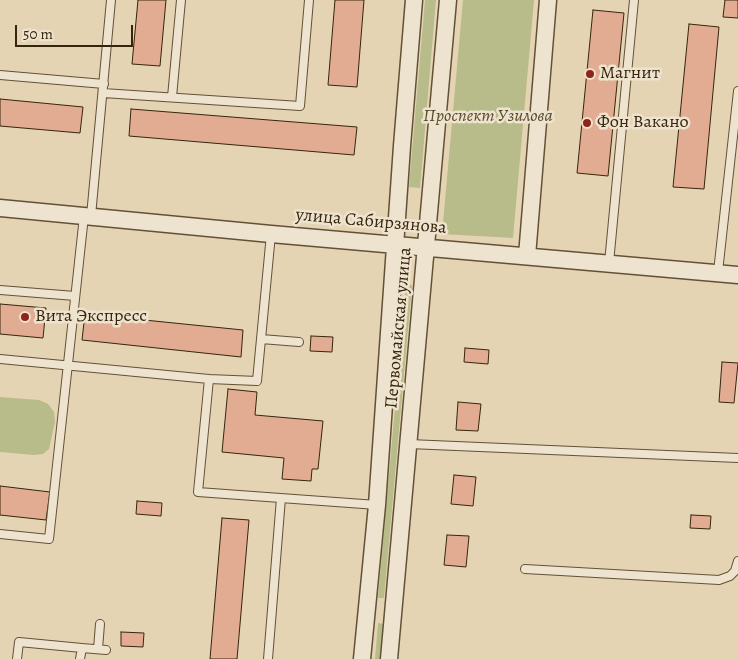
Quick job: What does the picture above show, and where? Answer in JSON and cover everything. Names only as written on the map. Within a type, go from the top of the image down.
[{"type":"street","name":"Первомайская улица","points":[[362,659],[377,505],[414,0]]},
{"type":"street","name":"Первомайская улица","points":[[389,659],[448,0]]},
{"type":"street","points":[[527,256],[548,0]]},
{"type":"street","name":"улица Сабирзянова","points":[[0,208],[738,275]]},
{"type":"street","points":[[367,602],[394,603]]},
{"type":"lane","points":[[0,534],[49,539],[75,296],[88,216],[103,93],[111,0]]},
{"type":"lane","points":[[172,97],[181,0]]},
{"type":"lane","points":[[103,93],[300,106],[309,0]]},
{"type":"lane","points":[[609,263],[634,0]]},
{"type":"lane","points":[[0,75],[104,84]]},
{"type":"lane","points":[[718,272],[735,140],[738,91]]},
{"type":"lane","points":[[0,359],[209,379],[258,381],[271,234]]},
{"type":"lane","points":[[0,290],[75,296]]},
{"type":"lane","points":[[261,339],[299,342]]},
{"type":"lane","points":[[209,379],[198,492],[377,505]]},
{"type":"lane","points":[[409,444],[738,458]]},
{"type":"lane","points":[[268,659],[281,498]]},
{"type":"lane","points":[[525,568],[719,580],[730,576],[735,571],[738,561]]},
{"type":"lane","points":[[98,649],[100,624]]},
{"type":"lane","points":[[17,659],[19,642],[106,650]]},
{"type":"lane","points":[[80,659],[82,648]]},
{"type":"green space","points":[[425,0],[436,0],[420,188],[409,187]]},
{"type":"green space","name":"Проспект Узилова","points":[[463,0],[534,0],[513,238],[442,234]]},
{"type":"green space","points":[[406,284],[412,285],[384,598],[378,598]]},
{"type":"green space","points":[[0,397],[39,400],[48,404],[54,412],[55,422],[49,449],[43,454],[34,455],[0,452]]},
{"type":"green space","points":[[378,623],[384,624],[381,659],[375,659]]},
{"type":"building","points":[[138,0],[166,0],[160,66],[132,64]]},
{"type":"building","points":[[335,0],[364,0],[357,87],[328,85]]},
{"type":"building","points":[[725,0],[738,0],[738,18],[723,17]]},
{"type":"building","points":[[593,10],[624,13],[608,176],[577,173]]},
{"type":"building","points":[[689,24],[719,27],[704,189],[673,187]]},
{"type":"building","points":[[0,99],[83,107],[80,133],[0,126]]},
{"type":"building","points":[[131,109],[357,127],[354,155],[129,136]]},
{"type":"building","points":[[0,304],[46,308],[43,338],[0,334]]},
{"type":"building","points":[[85,314],[243,330],[241,357],[82,340]]},
{"type":"building","points":[[311,336],[333,337],[332,352],[310,351]]},
{"type":"building","points":[[465,348],[489,350],[488,364],[464,362]]},
{"type":"building","points":[[722,362],[738,363],[734,403],[719,402]]},
{"type":"building","points":[[228,389],[257,392],[255,415],[323,421],[318,469],[312,469],[311,481],[282,479],[284,458],[222,452]]},
{"type":"building","points":[[458,402],[481,404],[478,431],[456,430]]},
{"type":"building","points":[[454,475],[476,477],[473,506],[451,504]]},
{"type":"building","points":[[0,486],[50,492],[46,520],[0,515]]},
{"type":"building","points":[[137,501],[162,503],[161,516],[136,514]]},
{"type":"building","points":[[691,515],[711,516],[710,529],[690,528]]},
{"type":"building","points":[[222,518],[249,520],[237,659],[210,659]]},
{"type":"building","points":[[447,535],[469,536],[466,567],[444,565]]},
{"type":"building","points":[[121,632],[144,633],[143,647],[121,646]]},
{"type":"place","name":"Магнит","points":[[590,74]]},
{"type":"place","name":"Фон Вакано","points":[[587,123]]},
{"type":"place","name":"Вита Экспресс","points":[[25,317]]}]
